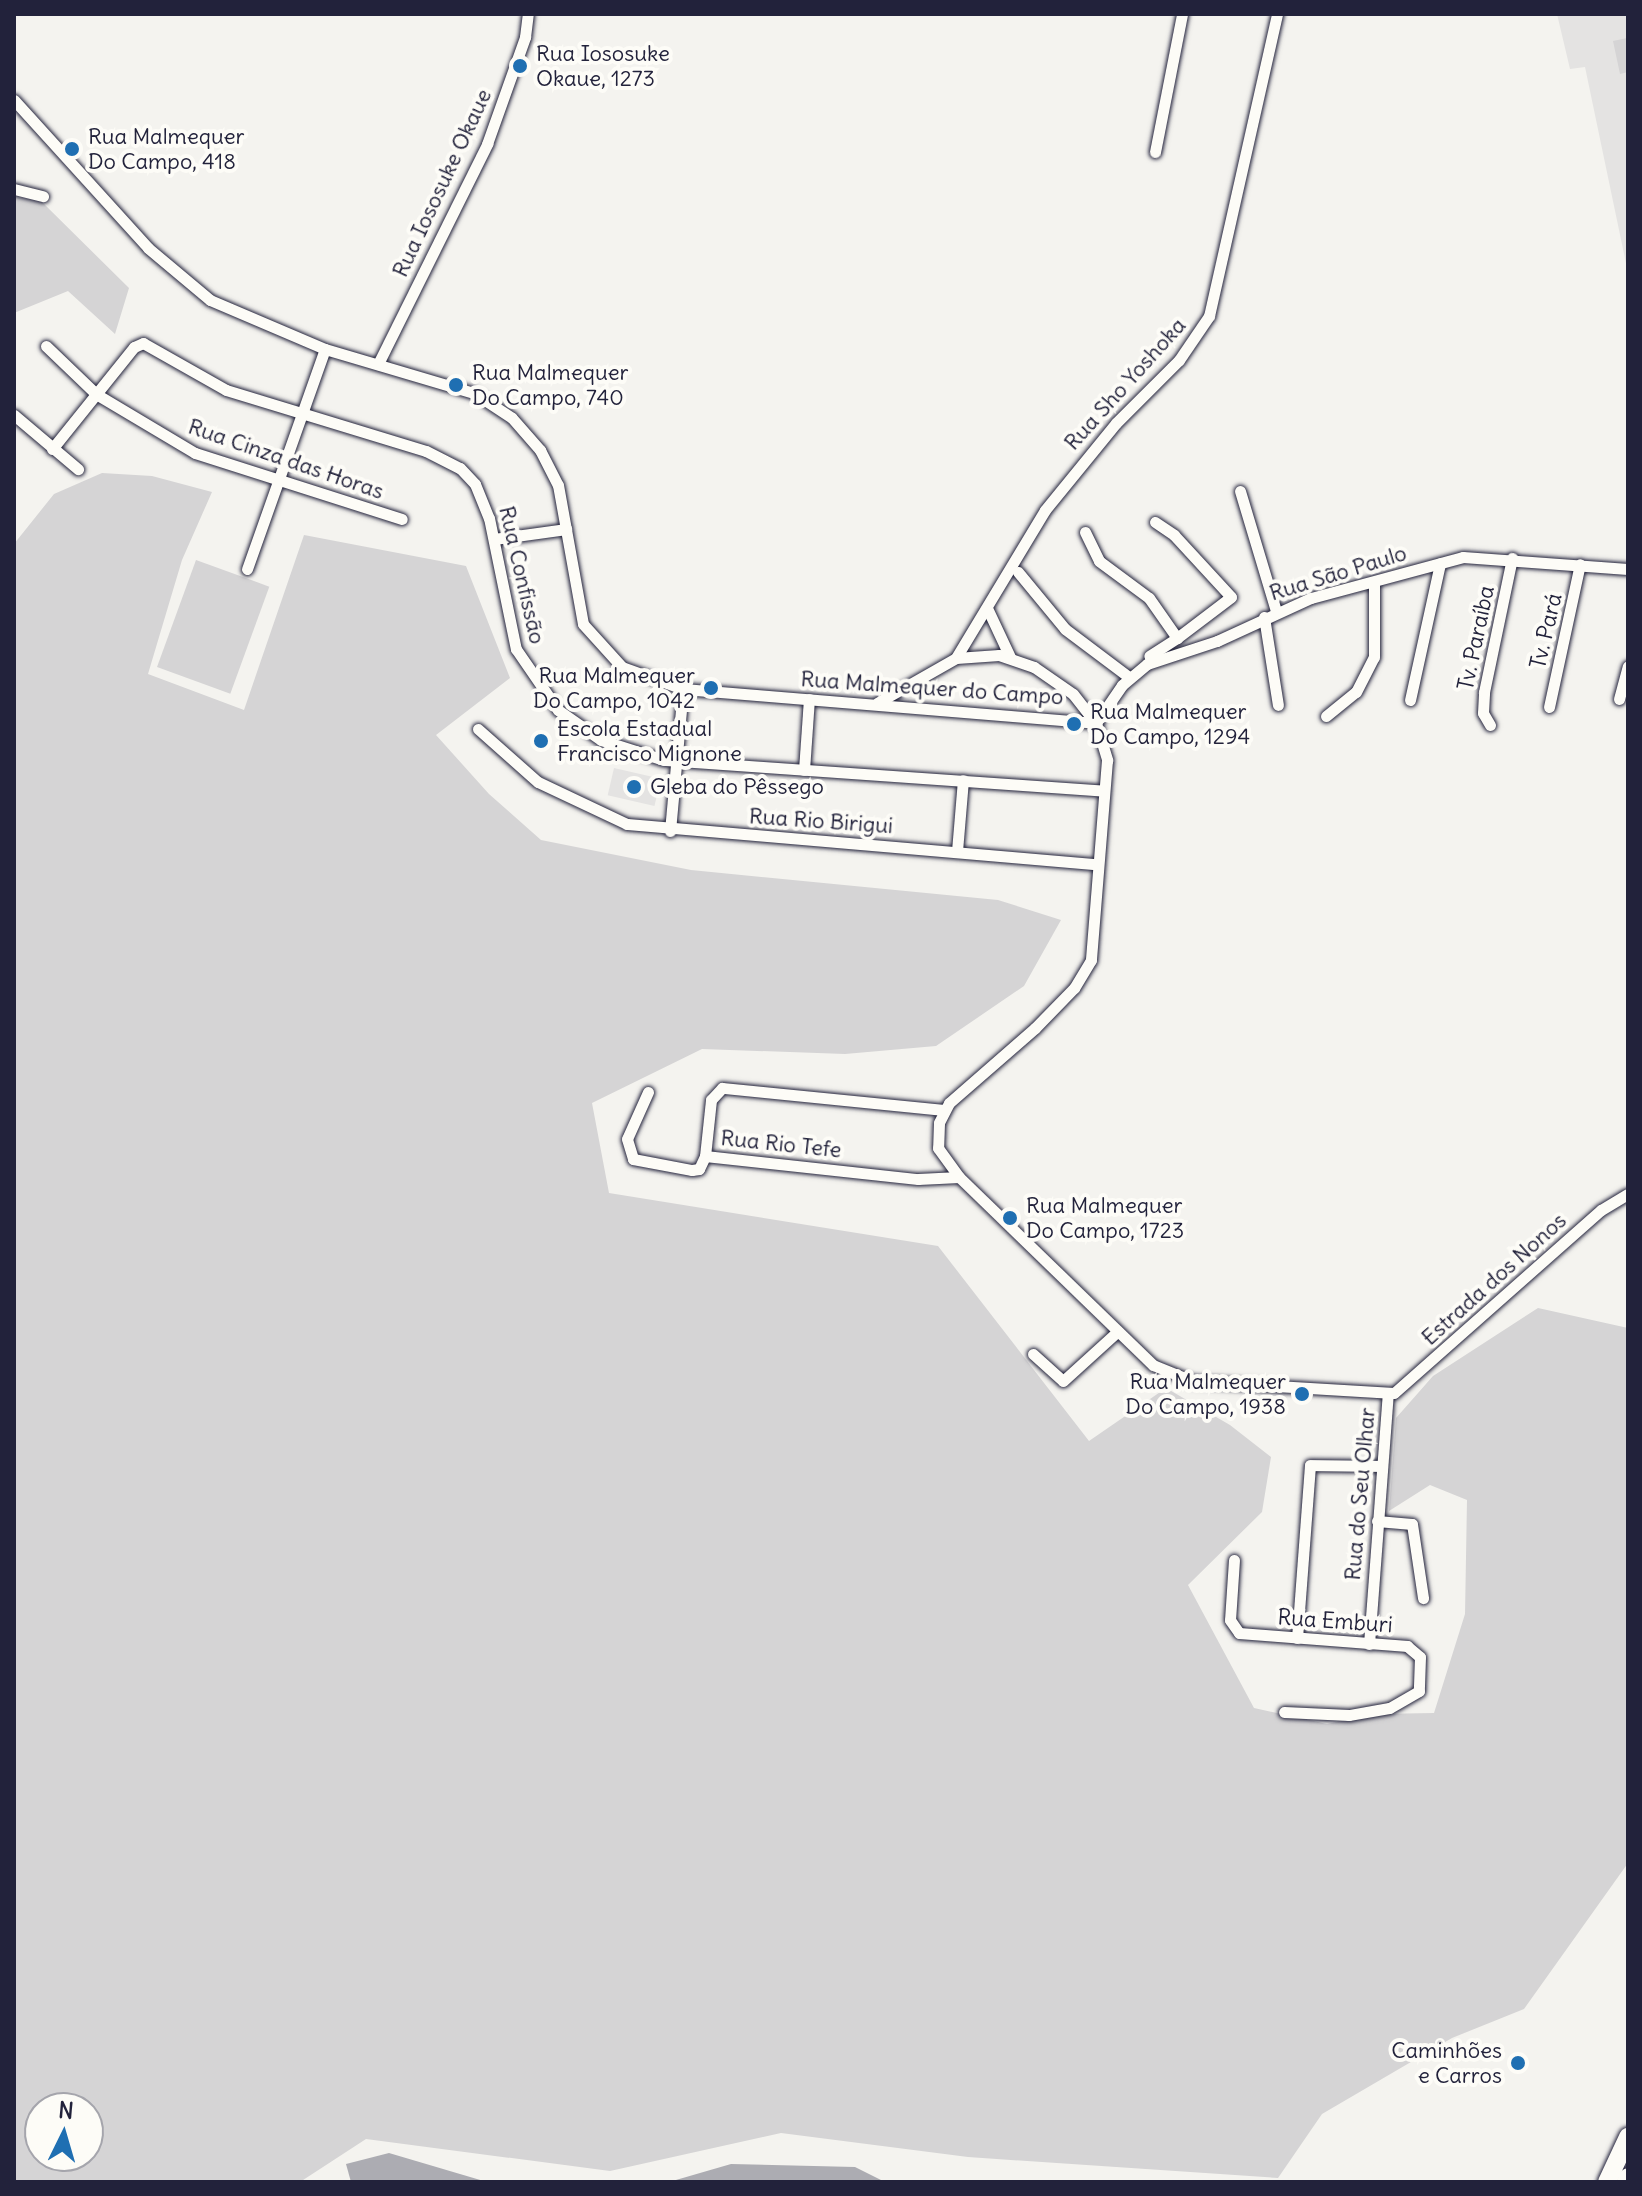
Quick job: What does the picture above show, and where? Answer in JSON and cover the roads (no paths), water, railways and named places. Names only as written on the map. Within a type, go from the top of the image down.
[{"type":"highway","points":[[1607,2182],[1628,2137]]},
{"type":"street","name":"Rua Iososuke Okaue","points":[[378,364],[500,114],[528,14]]},
{"type":"street","points":[[1155,152],[1182,14]]},
{"type":"street","name":"Rua Sho Yoshoka","points":[[956,658],[988,610],[1053,498],[1179,360],[1209,316],[1277,14]]},
{"type":"street","name":"Rua Malmequer do Campo","points":[[14,100],[148,248],[192,288],[244,318],[325,349],[474,393],[512,418],[550,467],[566,529],[576,604],[594,642],[622,667],[683,689],[1096,723]]},
{"type":"street","points":[[14,189],[43,196]]},
{"type":"street","name":"Rua Confissão","points":[[96,394],[134,347],[143,343],[226,390],[300,416],[426,451],[460,468],[484,501],[494,539],[509,630],[540,689],[578,727],[601,740],[650,758],[1103,791]]},
{"type":"street","name":"Rua Cinza das Horas","points":[[46,346],[96,394],[195,453],[278,482],[402,519]]},
{"type":"street","points":[[247,569],[325,349]]},
{"type":"street","points":[[52,449],[96,394]]},
{"type":"street","points":[[14,415],[78,469]]},
{"type":"street","points":[[1240,491],[1276,611]]},
{"type":"street","points":[[1147,664],[1149,656],[1231,597],[1174,535],[1155,522]]},
{"type":"street","points":[[494,539],[566,529]]},
{"type":"street","points":[[1085,532],[1099,561],[1149,598],[1177,638]]},
{"type":"street","name":"Rua São Paulo","points":[[1096,723],[1129,677],[1147,664],[1217,641],[1276,611],[1440,563],[1486,555],[1628,569]]},
{"type":"street","name":"Tv. Paraíba","points":[[1490,725],[1483,713],[1484,692],[1512,558]]},
{"type":"street","points":[[1410,700],[1440,563]]},
{"type":"street","name":"Tv. Pará","points":[[1549,707],[1580,564]]},
{"type":"street","points":[[1018,572],[1065,629],[1129,677]]},
{"type":"street","points":[[1326,716],[1356,692],[1374,657],[1374,583]]},
{"type":"street","points":[[988,610],[1010,657]]},
{"type":"street","points":[[1264,617],[1278,705]]},
{"type":"street","points":[[877,703],[956,658],[1010,657],[1084,702],[1106,749],[1096,864],[1094,951],[1088,968],[1035,1028],[944,1110],[938,1148],[959,1177],[1153,1365],[1177,1378],[1388,1394]]},
{"type":"street","points":[[1619,699],[1628,666]]},
{"type":"street","points":[[670,831],[683,689]]},
{"type":"street","points":[[804,770],[809,699]]},
{"type":"street","points":[[1073,719],[1084,702]]},
{"type":"street","name":"Rua Rio Birigui","points":[[478,729],[538,782],[564,798],[627,824],[670,831],[1096,864]]},
{"type":"street","points":[[957,851],[963,780]]},
{"type":"street","name":"Rua Rio Tefe","points":[[944,1110],[722,1088],[711,1100],[705,1156],[918,1179],[959,1177]]},
{"type":"street","points":[[648,1092],[627,1139],[633,1159],[692,1170],[699,1169],[705,1156]]},
{"type":"street","name":"Estrada dos Nonos","points":[[1388,1394],[1417,1375],[1601,1210],[1628,1194]]},
{"type":"street","points":[[1033,1354],[1063,1381],[1118,1331]]},
{"type":"street","name":"Rua do Seu Olhar","points":[[1369,1644],[1380,1466],[1388,1394]]},
{"type":"street","points":[[1297,1638],[1309,1468],[1314,1463],[1380,1466]]},
{"type":"street","points":[[1377,1521],[1412,1524],[1423,1598]]},
{"type":"street","name":"Rua Emburi","points":[[1234,1560],[1230,1620],[1235,1631],[1418,1651],[1421,1685],[1416,1695],[1362,1715],[1284,1712]]},
{"type":"place","name":"Rua Iososuke Okaue, 1273","points":[[520,66]]},
{"type":"place","name":"Rua Malmequer Do Campo, 418","points":[[72,149]]},
{"type":"place","name":"Rua Malmequer Do Campo, 740","points":[[456,385]]},
{"type":"place","name":"Rua Malmequer Do Campo, 1042","points":[[711,688]]},
{"type":"place","name":"Rua Malmequer Do Campo, 1294","points":[[1074,724]]},
{"type":"place","name":"Escola Estadual Francisco Mignone","points":[[541,741]]},
{"type":"place","name":"Gleba do Pêssego","points":[[634,787]]},
{"type":"place","name":"Rua Malmequer Do Campo, 1723","points":[[1010,1218]]},
{"type":"place","name":"Rua Malmequer Do Campo, 1938","points":[[1302,1394]]},
{"type":"place","name":"Caminhões e Carros","points":[[1518,2063]]}]
